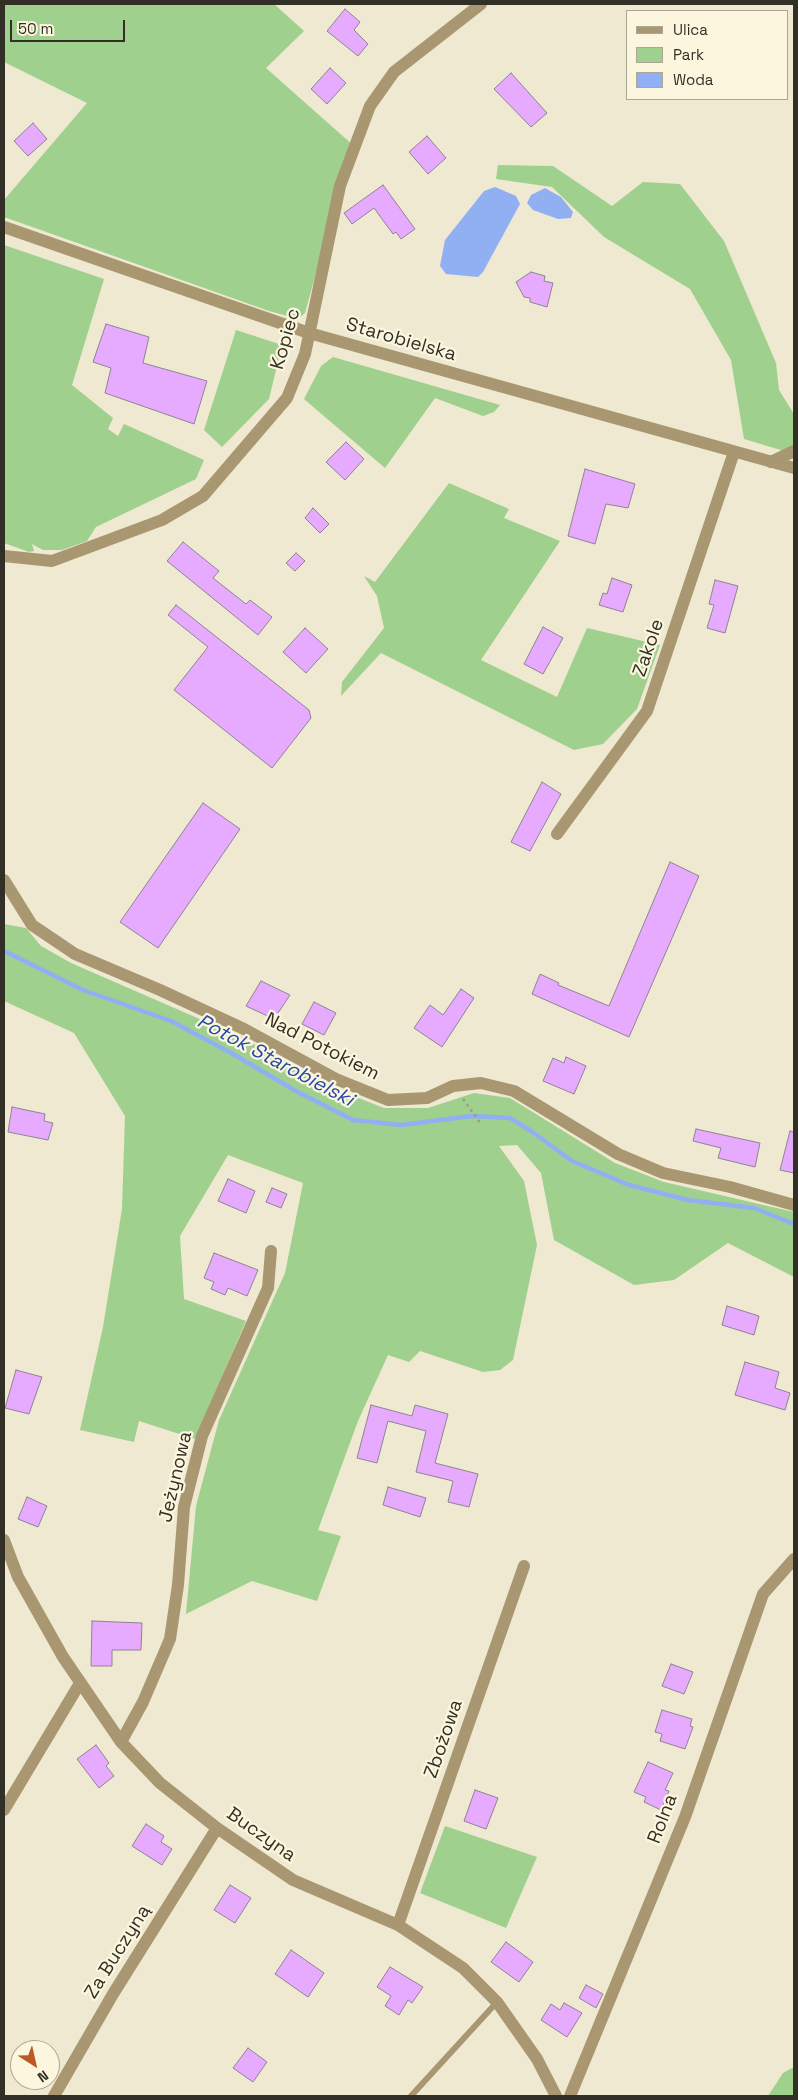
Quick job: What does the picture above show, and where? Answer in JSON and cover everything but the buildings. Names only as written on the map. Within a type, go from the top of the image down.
[{"type":"street","name":"Kopiec","points":[[4,556],[52,561],[162,520],[203,496],[288,398],[309,334],[340,186],[370,106],[394,72],[481,4]]},
{"type":"street","name":"Starobielska","points":[[4,227],[309,334],[794,468]]},
{"type":"street","points":[[771,462],[794,451]]},
{"type":"street","name":"Zakole","points":[[557,834],[647,711],[734,452]]},
{"type":"street","name":"Nad Potokiem","points":[[4,880],[32,925],[75,954],[160,990],[244,1029],[336,1079],[388,1100],[427,1098],[453,1086],[481,1083],[514,1091],[618,1154],[663,1173],[730,1187],[794,1205]]},
{"type":"street","name":"Jeżynowa","points":[[121,1742],[143,1702],[170,1639],[178,1585],[184,1507],[202,1436],[268,1288],[271,1251]]},
{"type":"street","name":"Buczyna","points":[[4,1540],[18,1577],[62,1657],[121,1742],[160,1783],[217,1828],[293,1880],[398,1925],[463,1968],[497,2002],[537,2059],[556,2096]]},
{"type":"street","name":"Rolna","points":[[570,2096],[685,1818],[763,1594],[794,1559]]},
{"type":"street","name":"Zbożowa","points":[[398,1925],[524,1566]]},
{"type":"street","points":[[4,1810],[80,1683]]},
{"type":"street","name":"Za Buczyną","points":[[54,2096],[113,1994],[217,1828]]},
{"type":"lane","points":[[411,2096],[497,2002]]},
{"type":"path","points":[[469,1108],[481,1124]]},
{"type":"green space","points":[[4,4],[274,4],[304,31],[266,68],[354,146],[340,186],[305,313],[298,319],[269,311],[4,217],[4,200],[87,103],[4,62]]},
{"type":"green space","points":[[498,165],[553,166],[612,206],[643,182],[680,184],[724,241],[776,363],[779,390],[794,414],[794,454],[744,439],[731,360],[690,289],[604,237],[552,187],[496,179]]},
{"type":"green space","points":[[4,245],[104,279],[72,385],[113,418],[108,429],[118,436],[124,424],[204,460],[196,479],[96,527],[87,541],[62,550],[43,550],[32,544],[34,551],[29,552],[4,543]]},
{"type":"green space","points":[[236,330],[282,345],[269,399],[222,447],[204,430]]},
{"type":"green space","points":[[333,357],[500,405],[494,412],[483,416],[435,398],[385,468],[304,399],[321,366]]},
{"type":"green space","points":[[449,483],[509,509],[504,518],[560,541],[481,660],[557,697],[587,628],[660,645],[637,709],[603,744],[574,750],[381,653],[341,696],[342,682],[384,628],[377,596],[364,576],[375,582]]},
{"type":"green space","points":[[4,924],[26,928],[41,946],[71,963],[241,1037],[333,1088],[384,1108],[428,1108],[474,1093],[510,1098],[615,1163],[664,1182],[794,1212],[794,1277],[728,1243],[674,1280],[634,1285],[554,1240],[541,1173],[517,1145],[499,1146],[524,1181],[537,1245],[513,1360],[500,1370],[483,1372],[420,1351],[409,1362],[388,1355],[358,1421],[318,1530],[341,1536],[317,1601],[252,1581],[186,1614],[196,1506],[219,1420],[285,1273],[303,1183],[228,1155],[180,1236],[184,1299],[246,1321],[195,1439],[139,1421],[134,1442],[80,1430],[103,1327],[122,1209],[125,1116],[74,1033],[4,1001]]},
{"type":"green space","points":[[445,1826],[537,1857],[506,1928],[420,1893]]},
{"type":"green space","points":[[794,2067],[794,2096],[768,2096],[783,2073]]},
{"type":"water","points":[[495,187],[516,196],[520,204],[483,272],[478,277],[446,274],[440,266],[445,240],[484,191]]},
{"type":"water","points":[[545,188],[561,197],[573,212],[571,218],[558,219],[533,210],[527,203],[531,195]]},
{"type":"waterway","name":"Potok Starobielski","points":[[4,951],[83,990],[171,1021],[233,1054],[294,1090],[353,1120],[401,1125],[472,1116],[510,1118],[572,1161],[629,1185],[688,1200],[754,1208],[794,1224]]}]
